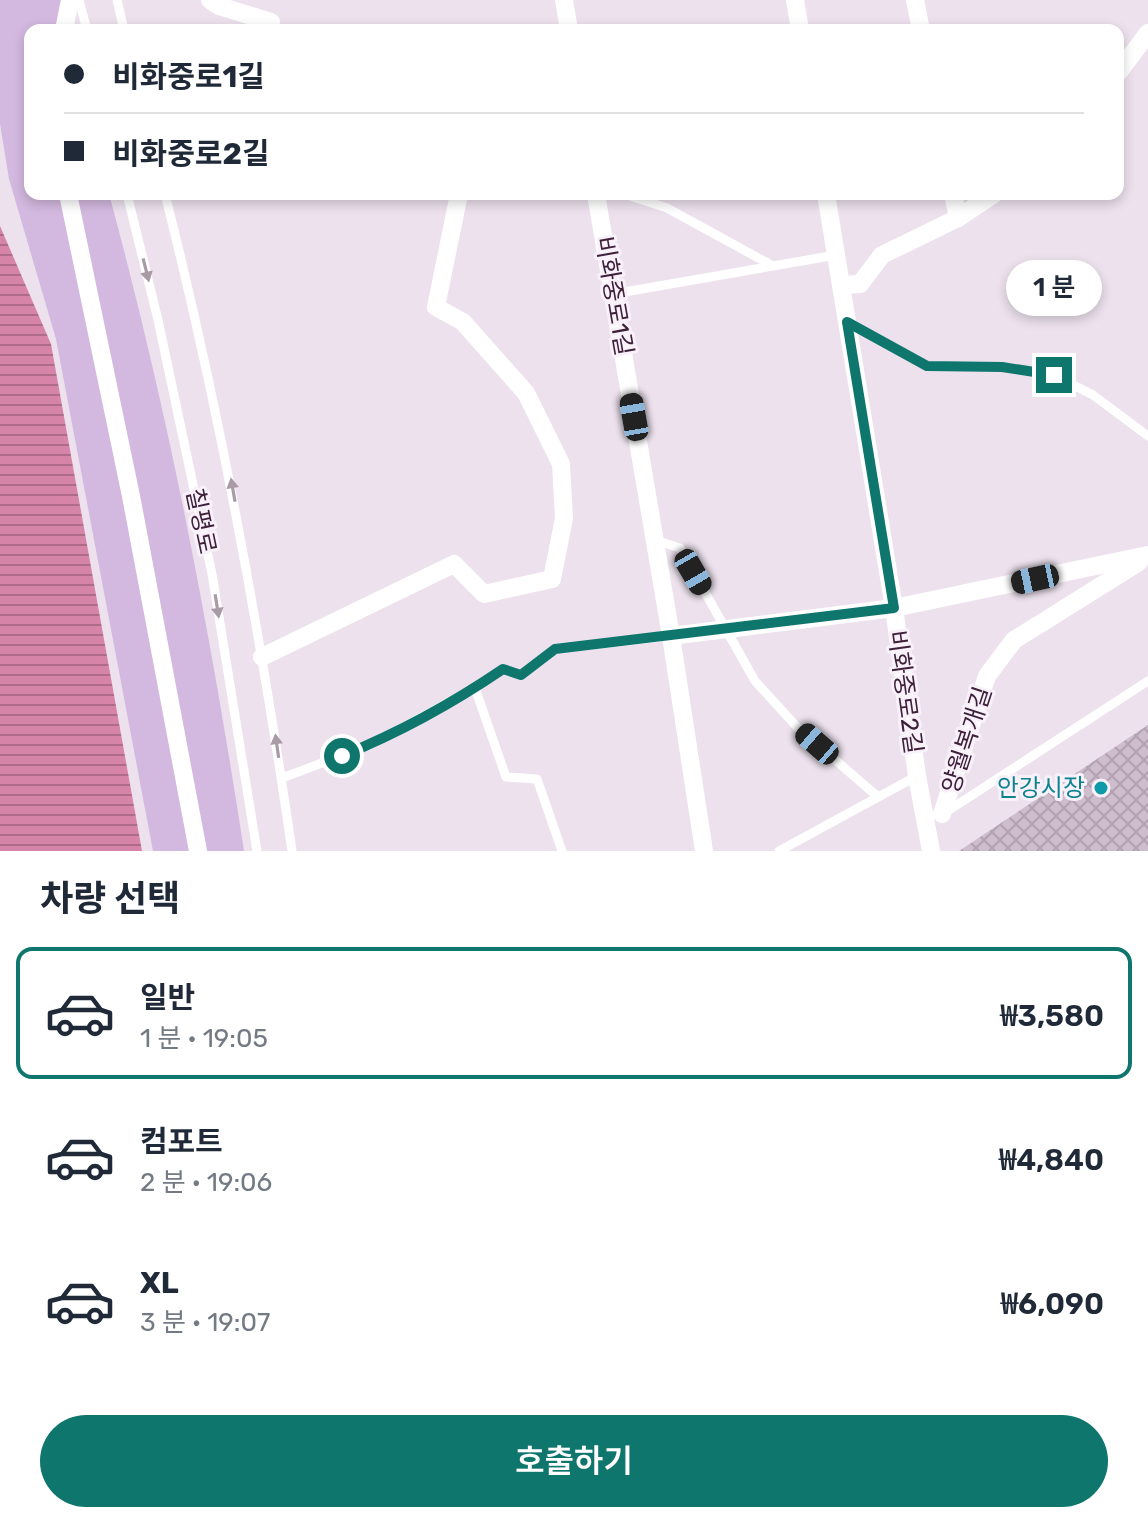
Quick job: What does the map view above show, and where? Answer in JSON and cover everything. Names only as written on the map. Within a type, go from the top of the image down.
[{"type":"street","points":[[65,24],[70,0]]},
{"type":"street","points":[[210,0],[270,24]]},
{"type":"street","points":[[260,0],[275,24]]},
{"type":"street","points":[[564,0],[568,24]]},
{"type":"street","points":[[795,0],[799,24]]},
{"type":"street","points":[[915,0],[920,24]]},
{"type":"street","points":[[1124,65],[1148,33]]},
{"type":"street","points":[[69,200],[131,496],[198,851]]},
{"type":"street","points":[[262,657],[454,564],[484,594],[552,579],[564,518],[561,464],[526,393],[463,322],[436,307],[458,200]]},
{"type":"street","name":"비화중로1길","points":[[597,200],[704,851]]},
{"type":"street","name":"비화중로2길","points":[[827,200],[931,851]]},
{"type":"street","points":[[954,200],[958,218]]},
{"type":"street","points":[[842,285],[860,284],[882,255],[958,218],[985,200]]},
{"type":"street","points":[[894,608],[1148,556]]},
{"type":"street","name":"양월복개길","points":[[942,814],[987,676],[1014,640],[1148,556]]},
{"type":"street","name":"비화중로2길","points":[[671,636],[894,608]]},
{"type":"lane","points":[[79,0],[85,24]]},
{"type":"lane","points":[[117,0],[123,24]]},
{"type":"lane","name":"칠평로","points":[[128,200],[158,320],[212,574],[257,851]]},
{"type":"lane","name":"칠평로","points":[[166,200],[230,474],[292,851]]},
{"type":"lane","points":[[642,200],[667,208],[773,266]]},
{"type":"lane","points":[[613,294],[836,255]]},
{"type":"lane","points":[[847,322],[927,366],[1002,367],[1054,375],[1093,395],[1148,436]]},
{"type":"lane","points":[[655,540],[680,548],[755,681],[797,727],[877,796]]},
{"type":"lane","points":[[282,778],[370,745],[475,688],[503,669],[521,675],[555,649],[671,636]]},
{"type":"lane","points":[[927,827],[942,814],[1148,681]]},
{"type":"lane","points":[[475,688],[506,777],[537,779],[562,851]]},
{"type":"lane","name":"비화중로2길","points":[[779,851],[917,776]]},
{"type":"shaded area","points":[[0,0],[62,0],[69,24],[24,24],[24,200],[111,200],[150,357],[186,521],[244,851],[153,851],[56,339],[9,179],[0,124]]},
{"type":"shaded area","points":[[0,226],[51,344],[142,851],[0,851]]},
{"type":"building","name":"안강시장","points":[[1148,725],[1148,851],[959,851]]},
{"type":"place","name":"안강시장","points":[[1101,788]]},
{"type":"route","points":[[342,756],[370,745],[475,688],[503,669],[521,675],[555,649],[894,608],[847,322],[927,366],[1002,367],[1054,375]]}]
